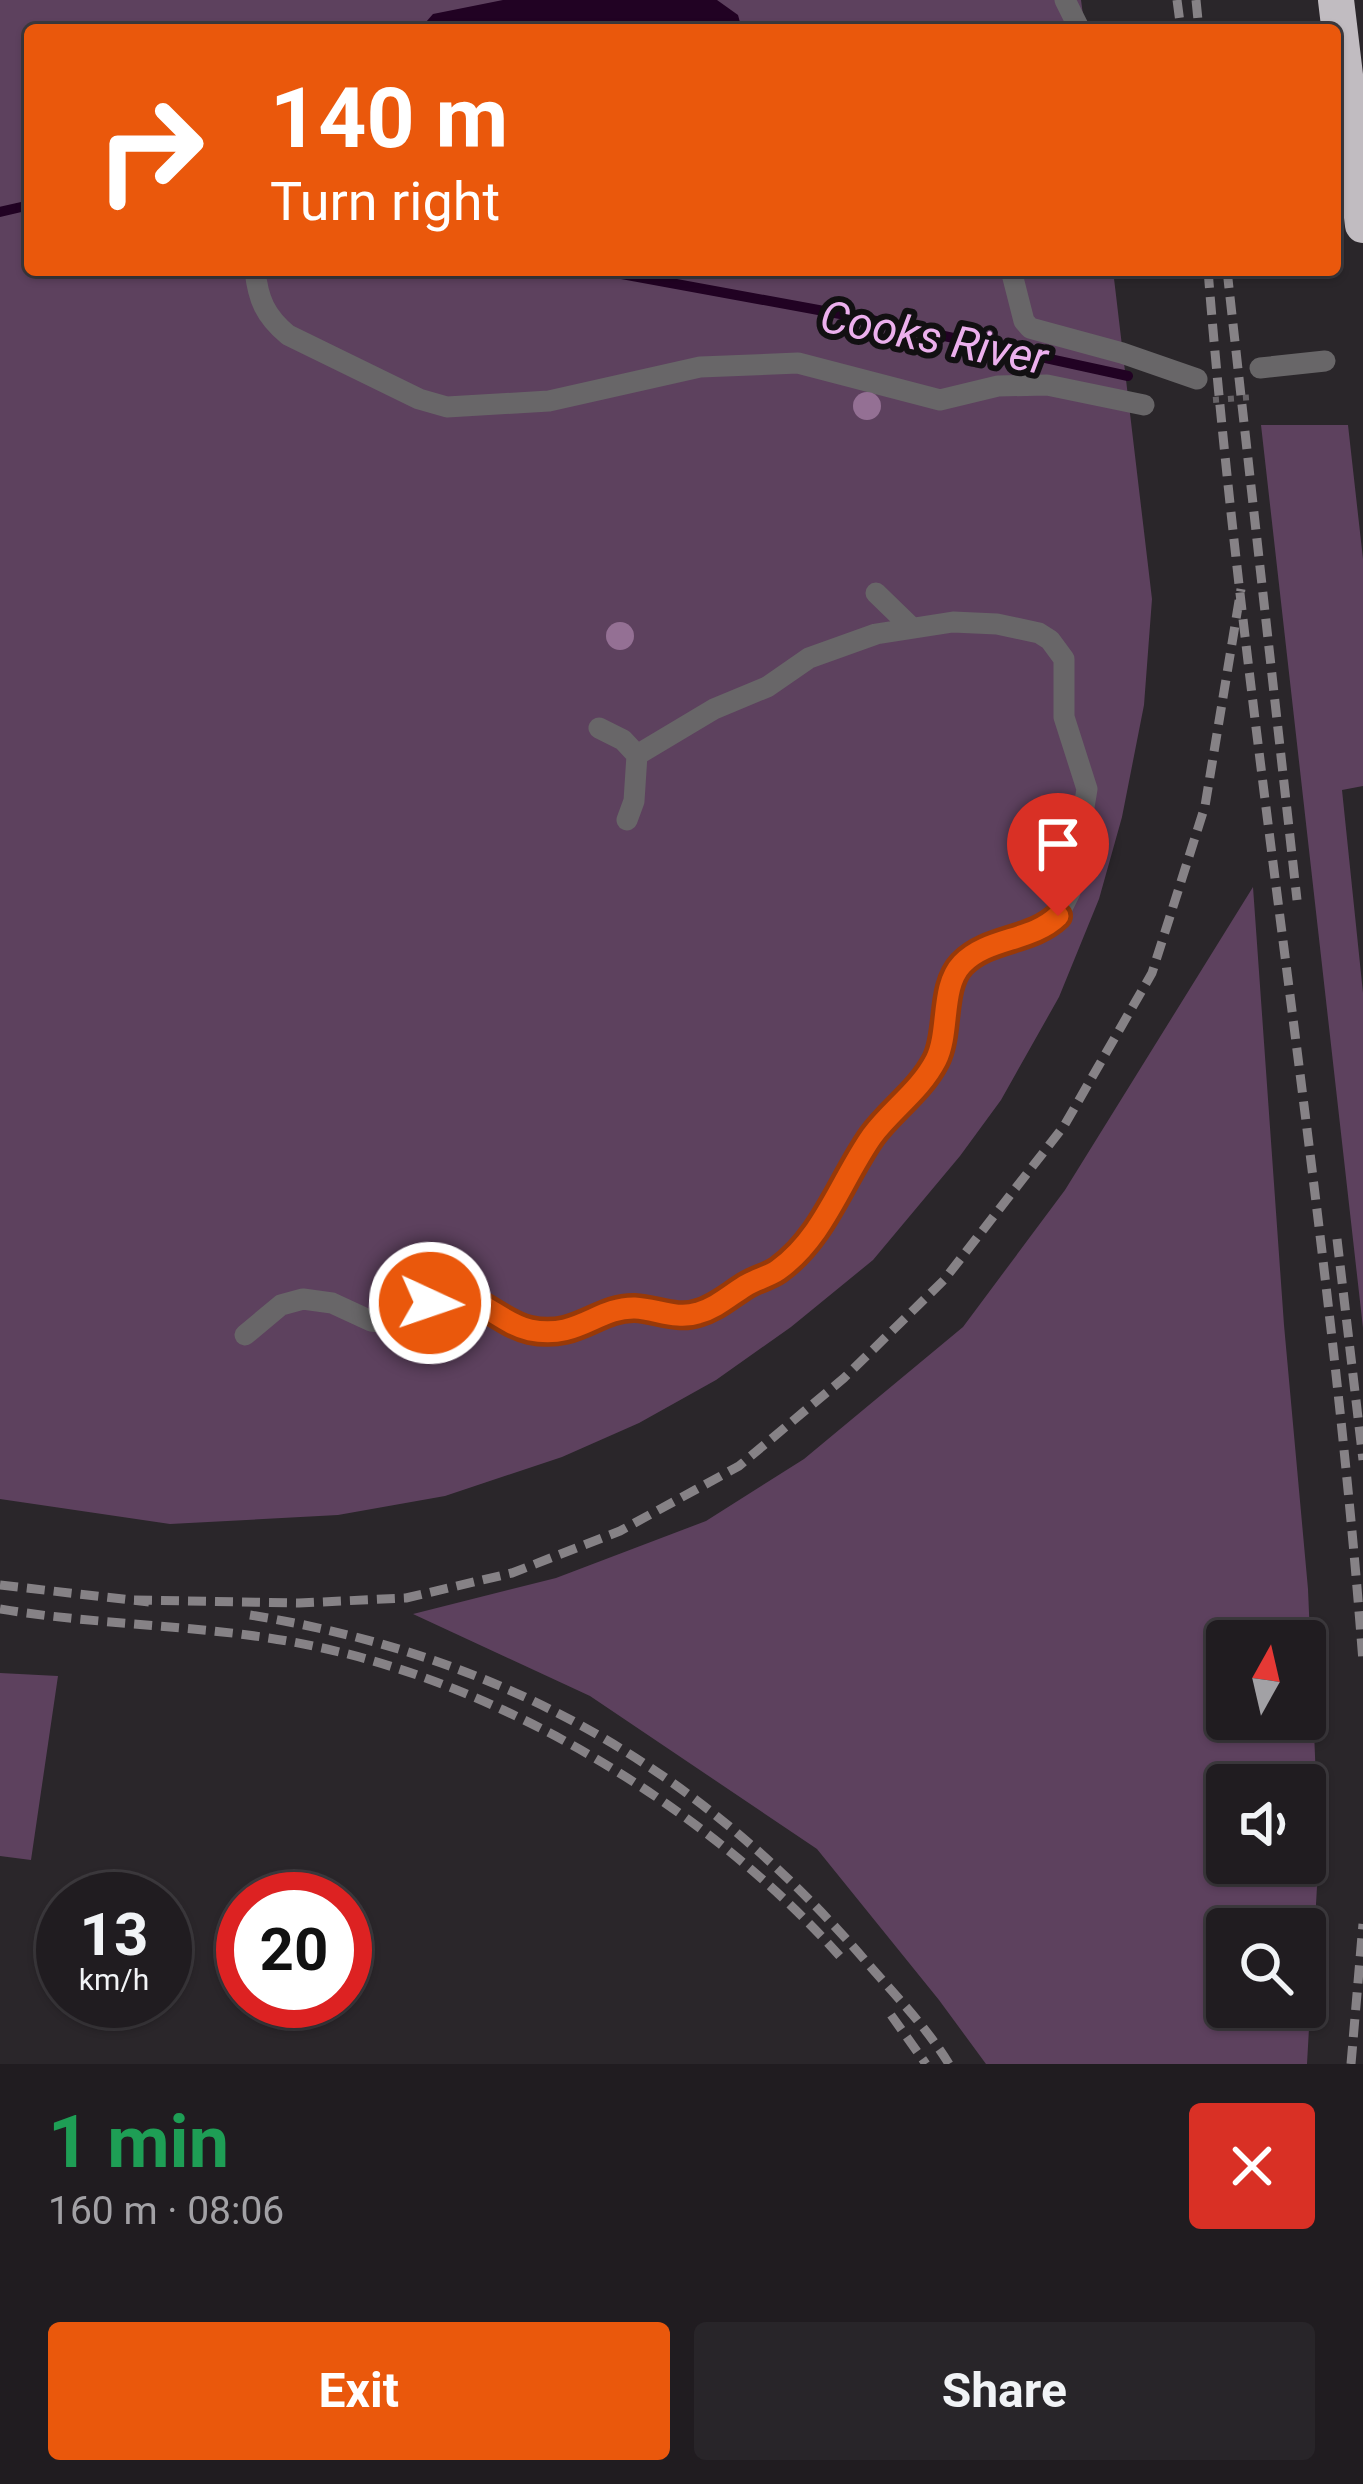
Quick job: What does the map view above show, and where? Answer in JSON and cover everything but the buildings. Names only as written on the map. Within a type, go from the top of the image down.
[{"type":"highway","points":[[1341,42],[1363,225]]},
{"type":"lane","points":[[256,276],[258,297],[270,320],[288,335],[419,399],[447,407],[549,401],[700,367],[798,363],[940,400],[998,386],[1047,385],[1144,404]]},
{"type":"lane","points":[[1012,276],[1024,321],[1040,334],[1122,353],[1197,379]]},
{"type":"lane","points":[[1017,299],[1023,276]]},
{"type":"lane","points":[[1260,368],[1325,361]]},
{"type":"lane","points":[[876,593],[910,626]]},
{"type":"lane","points":[[245,1335],[280,1305],[304,1299],[390,1323],[411,1317],[440,1298],[468,1298],[520,1327],[554,1332],[572,1330],[624,1309],[689,1316],[720,1304],[788,1261],[834,1204],[875,1132],[918,1089],[945,1037],[951,987],[962,964],[995,944],[1050,924],[1070,892],[1087,789],[1064,717],[1064,659],[1039,633],[997,624],[910,626],[808,658],[767,687],[714,709],[637,755]]},
{"type":"lane","points":[[599,728],[623,740],[637,755],[634,801],[627,820]]},
{"type":"shaded area","points":[[0,0],[1081,0],[1084,24],[24,24],[24,276],[1114,276],[1152,599],[1144,705],[1122,817],[1099,899],[1059,997],[1001,1100],[960,1156],[873,1260],[791,1327],[716,1380],[639,1423],[562,1457],[445,1496],[338,1515],[170,1524],[0,1499]]},
{"type":"shaded area","points":[[503,0],[717,0],[738,15],[740,24],[424,24],[433,14]]},
{"type":"shaded area","points":[[1261,425],[1348,425],[1363,559],[1363,786],[1342,790],[1363,993],[1363,1328]]},
{"type":"shaded area","points":[[1253,887],[1309,1620],[1206,1620],[1206,1740],[1314,1740],[1315,1764],[1206,1764],[1206,1884],[1317,1884],[1316,1908],[1206,1908],[1206,2028],[1309,2028],[1307,2064],[986,2064],[817,1849],[590,1696],[413,1614],[556,1578],[706,1521],[804,1459],[963,1327],[1065,1190]]},
{"type":"shaded area","points":[[0,1673],[58,1676],[31,1860],[0,1856]]},
{"type":"waterway","name":"Cooks River","points":[[0,212],[24,206]]},
{"type":"waterway","name":"Cooks River","points":[[633,276],[862,318],[1128,376]]},
{"type":"railway","points":[[1177,0],[1180,24]]},
{"type":"railway","points":[[1196,0],[1198,24]]},
{"type":"railway","points":[[1209,276],[1243,618],[1329,1314],[1363,1662]]},
{"type":"railway","points":[[1228,276],[1297,900]]},
{"type":"railway","points":[[134,1600],[299,1603],[406,1598],[512,1573],[620,1531],[739,1466],[844,1378],[944,1280],[1064,1126],[1152,973],[1205,806],[1241,589]]},
{"type":"railway","points":[[1337,1239],[1363,1460]]},
{"type":"railway","points":[[0,1585],[149,1602]]},
{"type":"railway","points":[[0,1609],[286,1641],[399,1669],[470,1695],[609,1766],[674,1809],[793,1907],[844,1961]]},
{"type":"railway","points":[[250,1615],[431,1659],[514,1692],[593,1732],[667,1779],[738,1833],[805,1895],[911,2013],[949,2064]]},
{"type":"railway","points":[[1351,2064],[1363,1924]]},
{"type":"railway","points":[[891,2015],[926,2064]]},
{"type":"route","points":[[430,1303],[440,1298],[468,1298],[520,1327],[554,1332],[572,1330],[624,1309],[689,1316],[778,1270],[824,1219],[875,1132],[918,1089],[936,1061],[945,1037],[951,987],[962,964],[995,944],[1041,930],[1058,916]]}]
